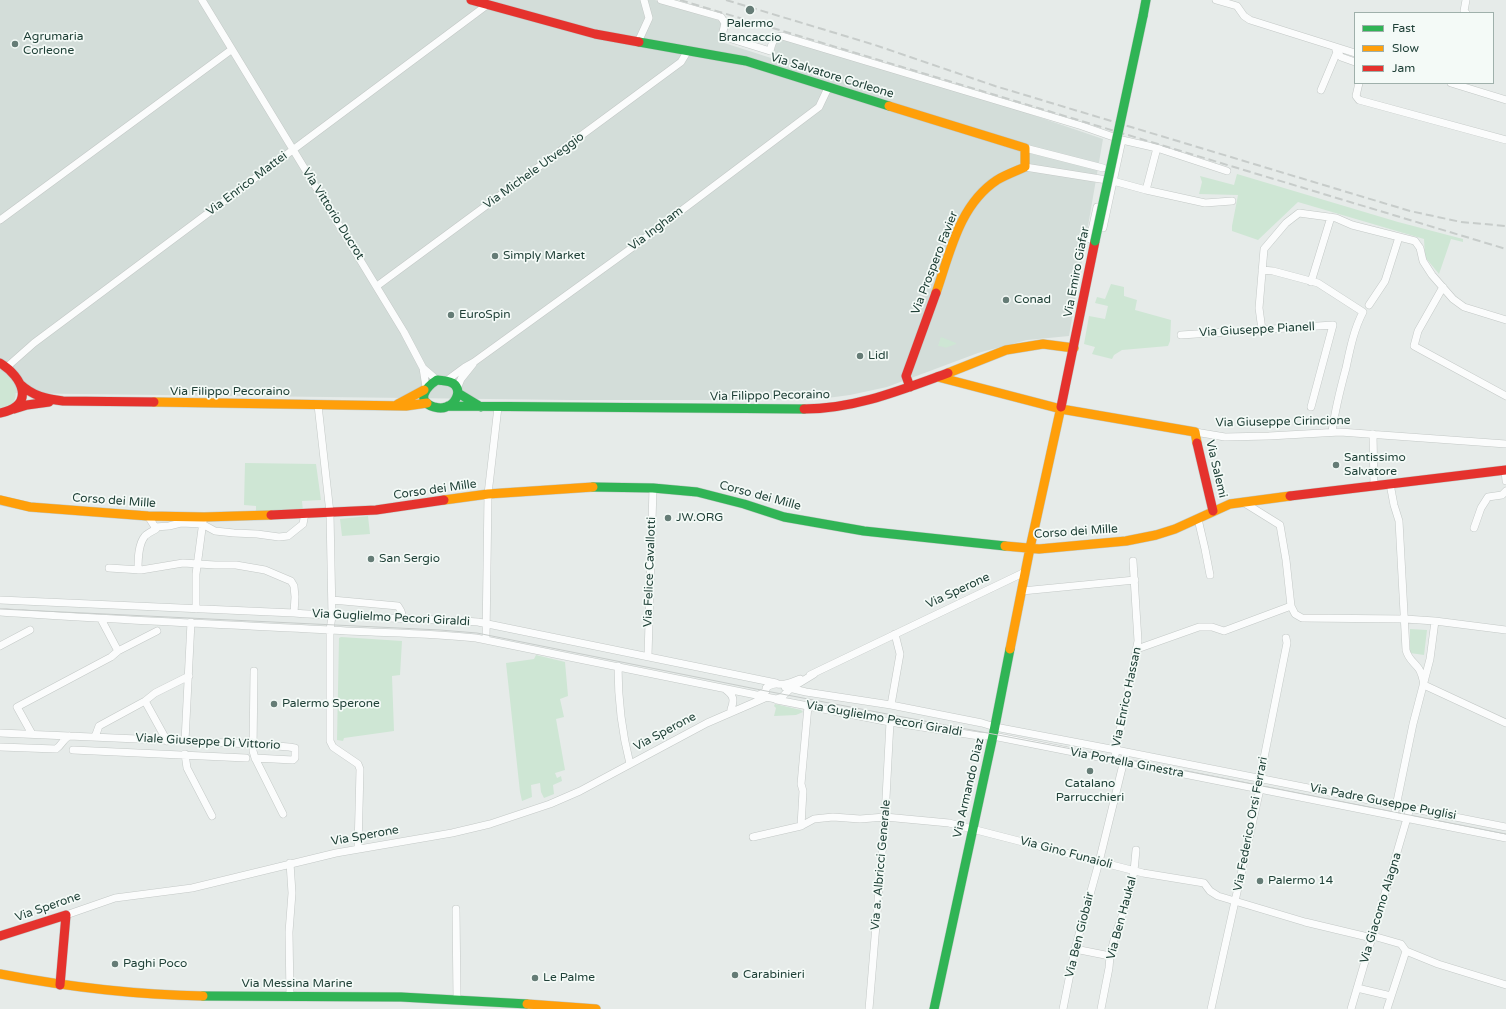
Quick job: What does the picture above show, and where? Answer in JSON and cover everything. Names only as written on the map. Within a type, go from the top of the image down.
[{"type":"street","name":"Via Vittorio Ducrot","points":[[202,0],[377,286],[423,368]]},
{"type":"street","name":"Via Salvatore Corleone","points":[[471,0],[595,34],[687,52],[746,61],[828,88],[1025,148]]},
{"type":"street","points":[[638,42],[649,18],[644,0]]},
{"type":"street","points":[[661,0],[721,17],[725,23],[722,36],[770,51],[774,40],[777,37],[782,36],[1082,126],[1122,140],[1157,148],[1227,171]]},
{"type":"street","name":"Via Emiro Giafar","points":[[1025,572],[1086,292],[1093,240],[1146,0]]},
{"type":"street","points":[[1216,0],[1237,6],[1244,16],[1250,20],[1336,49],[1354,53]]},
{"type":"street","points":[[1465,12],[1466,0]]},
{"type":"street","name":"Via Enrico Mattei","points":[[4,364],[487,5]]},
{"type":"street","points":[[1336,49],[1341,57],[1354,62]]},
{"type":"street","points":[[1321,90],[1336,49]]},
{"type":"street","points":[[0,220],[232,50]]},
{"type":"street","name":"Via Michele Utveggio","points":[[377,286],[681,62],[687,52]]},
{"type":"street","points":[[1359,84],[1356,96],[1359,100],[1506,140]]},
{"type":"street","points":[[1458,84],[1472,86],[1506,100]]},
{"type":"street","name":"Via Ingham","points":[[474,362],[633,247],[819,106],[828,88]]},
{"type":"street","points":[[1086,292],[1095,263],[1122,140]]},
{"type":"street","points":[[1103,168],[1025,148],[1025,167],[1103,180],[1205,203],[1232,201]]},
{"type":"street","points":[[1146,190],[1157,148]]},
{"type":"street","name":"Via Prospero Favier","points":[[910,387],[906,376],[962,220],[977,197],[997,180],[1025,167]]},
{"type":"street","points":[[1093,240],[1103,180]]},
{"type":"street","points":[[1262,330],[1258,308],[1264,249],[1286,223],[1299,213],[1331,218],[1415,242],[1420,248],[1423,262],[1453,299],[1464,307],[1506,320]]},
{"type":"street","points":[[1311,282],[1331,218]]},
{"type":"street","points":[[1369,305],[1385,281],[1399,237]]},
{"type":"street","points":[[1262,270],[1273,271],[1318,283],[1363,312],[1357,324],[1351,346],[1337,403],[1332,432]]},
{"type":"street","points":[[1442,287],[1418,331],[1414,346],[1506,396]]},
{"type":"street","name":"Via Giuseppe Pianell","points":[[1181,334],[1333,325],[1311,407]]},
{"type":"street","name":"Via Filippo Pecoraino","points":[[0,414],[6,413],[14,408],[38,403],[63,401],[406,406],[426,403],[434,407],[819,409],[853,404],[881,397],[938,377],[1006,350],[1043,344],[1074,348]]},
{"type":"street","points":[[442,380],[474,362]]},
{"type":"street","points":[[448,406],[456,400],[461,380],[474,362]]},
{"type":"street","points":[[4,364],[20,384],[22,392],[20,404],[14,408]]},
{"type":"street","points":[[958,382],[964,367]]},
{"type":"street","points":[[423,368],[442,380],[452,383],[458,391],[481,407]]},
{"type":"street","points":[[423,368],[425,389],[424,395],[426,403]]},
{"type":"street","name":"Via Giuseppe Cirincione","points":[[938,377],[1061,409],[1225,437],[1332,432],[1506,444]]},
{"type":"street","name":"Via Filippo Pecoraino","points":[[396,405],[442,380]]},
{"type":"street","name":"Via Filippo Pecoraino","points":[[20,384],[33,395],[46,399],[63,401]]},
{"type":"street","points":[[318,404],[330,514],[332,600],[330,630],[330,741],[332,747],[358,764],[360,769],[358,849]]},
{"type":"street","points":[[486,640],[488,494],[498,407]]},
{"type":"street","name":"Via Salemi","points":[[1195,432],[1213,511]]},
{"type":"street","points":[[1373,434],[1374,486]]},
{"type":"street","points":[[1505,470],[1506,481]]},
{"type":"street","name":"Corso dei Mille","points":[[0,500],[30,507],[203,521],[305,513],[330,514],[376,510],[488,494],[586,487],[653,488],[697,492],[744,504],[784,517],[864,531],[947,541],[1039,549],[1126,541],[1156,535],[1175,529],[1230,504],[1505,470]]},
{"type":"street","points":[[1390,484],[1399,521],[1406,650],[1408,658],[1418,667],[1424,685]]},
{"type":"street","name":"Via Felice Cavallotti","points":[[648,656],[653,488]]},
{"type":"street","points":[[1474,528],[1480,508],[1488,497],[1502,495],[1506,491]]},
{"type":"street","points":[[1243,502],[1280,525],[1286,560],[1291,606],[1295,614],[1302,618],[1405,619],[1435,621],[1506,630]]},
{"type":"street","points":[[154,526],[169,526],[181,523],[203,521],[215,531],[280,537],[288,536],[303,524],[305,513]]},
{"type":"street","points":[[138,570],[138,559],[142,541],[146,535],[156,529],[148,516]]},
{"type":"street","points":[[1198,519],[1210,575]]},
{"type":"street","points":[[196,609],[197,563],[203,521]]},
{"type":"street","name":"Via Enrico Hassan","points":[[1114,760],[1138,649],[1133,561]]},
{"type":"street","points":[[109,568],[138,570],[183,563],[197,563],[236,565],[265,570],[291,581],[294,586],[294,613]]},
{"type":"street","name":"Via Armando Diaz","points":[[934,1009],[994,732],[1025,572]]},
{"type":"street","name":"Via Sperone","points":[[814,674],[1025,572]]},
{"type":"street","points":[[1022,591],[1135,580]]},
{"type":"street","name":"Via Guglielmo Pecori Giraldi","points":[[0,600],[403,618],[487,624],[648,656],[806,692],[891,705],[982,723],[994,732]]},
{"type":"street","points":[[332,600],[398,606],[402,611],[403,618]]},
{"type":"street","points":[[1138,649],[1199,627],[1212,627],[1224,631],[1291,606]]},
{"type":"street","name":"Via Guglielmo Pecori Giraldi","points":[[0,612],[101,619],[440,634],[486,640],[758,696]]},
{"type":"street","points":[[101,619],[118,651]]},
{"type":"street","points":[[1394,816],[1413,724],[1430,659],[1435,621]]},
{"type":"street","points":[[185,741],[191,622]]},
{"type":"street","points":[[0,646],[30,630]]},
{"type":"street","points":[[32,734],[17,707],[157,631]]},
{"type":"street","points":[[891,705],[900,654],[895,634]]},
{"type":"street","name":"Via Federico Orsi Ferrari","points":[[1211,1009],[1260,789],[1260,778],[1287,643],[1286,638]]},
{"type":"street","points":[[1413,662],[1417,663],[1430,659]]},
{"type":"street","points":[[618,666],[618,683],[624,742],[630,764]]},
{"type":"street","points":[[254,671],[252,744],[254,758],[283,814]]},
{"type":"street","points":[[769,696],[768,686],[784,687],[805,680],[814,674]]},
{"type":"street","points":[[784,687],[814,674]]},
{"type":"street","points":[[95,737],[99,726],[145,701],[155,693],[188,676]]},
{"type":"street","points":[[805,680],[803,686],[806,692]]},
{"type":"street","points":[[1424,685],[1506,723]]},
{"type":"street","points":[[719,717],[731,709],[758,696],[782,697],[784,687]]},
{"type":"street","points":[[725,689],[733,697],[734,701],[731,709]]},
{"type":"street","points":[[719,717],[769,696]]},
{"type":"street","name":"Via Guglielmo Pecori Giraldi","points":[[769,696],[808,706],[890,722],[979,736],[994,732]]},
{"type":"street","points":[[145,701],[167,741]]},
{"type":"street","points":[[801,826],[803,792],[801,784],[808,706]]},
{"type":"street","name":"Via Sperone","points":[[0,936],[115,898],[192,888],[290,863],[358,849],[452,833],[490,824],[550,804],[605,779],[672,740],[719,717]]},
{"type":"street","name":"Via a. Albricci Generale","points":[[869,1009],[885,818],[890,722]]},
{"type":"street","name":"Via Portella Ginestra","points":[[994,732],[1116,750],[1260,778]]},
{"type":"street","name":"Via Portella Ginestra","points":[[994,732],[1114,760],[1260,789]]},
{"type":"street","name":"Viale Giuseppe Di Vittorio","points":[[0,733],[290,746],[295,748],[296,753],[293,760],[254,758]]},
{"type":"street","points":[[0,747],[56,749],[65,738],[69,736]]},
{"type":"street","points":[[139,752],[140,739]]},
{"type":"street","points":[[228,744],[228,757]]},
{"type":"street","name":"Viale Giuseppe Di Vittorio","points":[[73,750],[246,758]]},
{"type":"street","name":"Via Ben Giobair","points":[[1062,1009],[1075,949],[1100,862],[1126,752]]},
{"type":"street","points":[[185,754],[187,768],[212,816]]},
{"type":"street","name":"Via Padre Guseppe Puglisi","points":[[1260,778],[1506,827]]},
{"type":"street","name":"Via Padre Guseppe Puglisi","points":[[1260,789],[1506,838]]},
{"type":"street","name":"Via Giacomo Alagna","points":[[1351,1009],[1410,808]]},
{"type":"street","name":"Via Gino Funaioli","points":[[753,837],[801,826],[814,819],[833,817],[860,819],[885,818],[949,823],[1134,871],[1204,883],[1210,891],[1218,896],[1305,922],[1401,944],[1406,951],[1438,964],[1506,985]]},
{"type":"street","name":"Via Ben Haukal","points":[[1102,1009],[1110,956],[1115,936],[1129,896],[1136,850]]},
{"type":"street","points":[[290,863],[292,893],[289,932],[290,997]]},
{"type":"street","points":[[456,909],[457,999]]},
{"type":"street","points":[[60,985],[66,915]]},
{"type":"street","points":[[1075,949],[1110,956]]},
{"type":"street","points":[[1387,1009],[1406,951]]},
{"type":"street","name":"Via Messina Marine","points":[[0,974],[60,985],[172,996],[372,996],[457,999],[596,1009]]},
{"type":"street","points":[[1357,988],[1391,996]]},
{"type":"shaded area","points":[[0,0],[655,0],[720,21],[722,26],[718,41],[771,58],[777,41],[781,38],[1015,109],[1103,139],[1069,336],[1027,340],[978,353],[887,387],[850,395],[812,400],[571,400],[0,393]]},
{"type":"green space","points":[[1237,174],[1398,222],[1463,239],[1463,242],[1451,239],[1439,274],[1425,257],[1424,239],[1298,202],[1258,240],[1232,231],[1238,195],[1199,194],[1202,182],[1200,176],[1234,185]]},
{"type":"green space","points":[[1111,284],[1124,287],[1124,296],[1137,300],[1135,310],[1171,320],[1170,341],[1168,346],[1122,350],[1114,355],[1112,359],[1092,354],[1095,347],[1084,344],[1089,316],[1105,319],[1108,306],[1095,303],[1097,297],[1105,299]]},
{"type":"green space","points":[[941,337],[956,344],[945,348],[938,346]]},
{"type":"green space","points":[[0,370],[12,381],[16,395],[13,403],[6,407],[0,408]]},
{"type":"green space","points":[[245,463],[316,464],[321,500],[302,501],[303,511],[256,512],[256,506],[244,505]]},
{"type":"green space","points":[[368,516],[370,534],[342,536],[340,519]]},
{"type":"green space","points":[[1410,629],[1427,630],[1424,655],[1410,653]]},
{"type":"green space","points":[[339,638],[402,641],[400,675],[392,676],[394,731],[344,738],[343,741],[337,740]]},
{"type":"green space","points":[[536,655],[565,662],[568,696],[560,699],[564,717],[556,719],[565,770],[555,773],[557,778],[561,776],[562,781],[553,785],[554,794],[544,798],[541,792],[540,783],[531,785],[532,797],[522,801],[506,663],[534,659]]},
{"type":"green space","points":[[775,704],[801,710],[803,712],[796,715],[774,716],[776,708],[774,706]]},
{"type":"tram line","points":[[0,609],[477,633],[766,691],[1135,761],[1506,834]]},
{"type":"railway","points":[[680,0],[1506,249]]},
{"type":"railway","points":[[726,0],[875,45],[995,86],[1410,211],[1461,222],[1506,226]]},
{"type":"traffic: fast","points":[[1143,16],[1146,0]]},
{"type":"traffic: fast","points":[[1095,241],[1143,16]]},
{"type":"traffic: fast","points":[[639,42],[746,61],[889,106]]},
{"type":"traffic: fast","points":[[437,380],[451,382],[457,388],[458,392],[456,398],[452,404],[444,408],[434,407],[428,404],[424,398],[426,390],[437,380]]},
{"type":"traffic: fast","points":[[458,393],[481,407]]},
{"type":"traffic: fast","points":[[448,406],[804,409]]},
{"type":"traffic: fast","points":[[593,487],[653,488],[697,492],[744,504],[784,517],[864,531],[1005,546]]},
{"type":"traffic: fast","points":[[934,1009],[994,731],[1010,649]]},
{"type":"traffic: fast","points":[[203,996],[401,997],[527,1004]]},
{"type":"traffic: slow","points":[[889,106],[1025,148],[1025,167],[1000,178],[984,190],[973,203],[965,216],[951,246],[936,293]]},
{"type":"traffic: slow","points":[[948,373],[1006,350],[1043,344],[1074,348]]},
{"type":"traffic: slow","points":[[938,377],[1061,409],[1195,432],[1197,443]]},
{"type":"traffic: slow","points":[[398,404],[424,390]]},
{"type":"traffic: slow","points":[[154,402],[406,406],[427,403]]},
{"type":"traffic: slow","points":[[1010,649],[1030,548],[1061,407]]},
{"type":"traffic: slow","points":[[444,500],[488,494],[593,487]]},
{"type":"traffic: slow","points":[[1005,546],[1039,549],[1126,541],[1156,535],[1175,529],[1230,504],[1290,496]]},
{"type":"traffic: slow","points":[[0,500],[30,507],[148,516],[204,517],[271,515]]},
{"type":"traffic: slow","points":[[0,974],[102,990],[203,996]]},
{"type":"traffic: slow","points":[[527,1004],[596,1009]]},
{"type":"traffic: jam","points":[[471,0],[595,34],[639,42]]},
{"type":"traffic: jam","points":[[1061,407],[1095,241]]},
{"type":"traffic: jam","points":[[910,387],[906,376],[936,293]]},
{"type":"traffic: jam","points":[[0,363],[15,376],[20,383],[22,391],[22,398],[18,404],[11,409],[0,413]]},
{"type":"traffic: jam","points":[[804,409],[841,406],[860,402],[895,392],[948,373]]},
{"type":"traffic: jam","points":[[20,384],[35,394],[45,398],[63,401],[154,402]]},
{"type":"traffic: jam","points":[[14,409],[27,405],[49,402]]},
{"type":"traffic: jam","points":[[1197,443],[1213,511]]},
{"type":"traffic: jam","points":[[1290,496],[1506,470]]},
{"type":"traffic: jam","points":[[271,515],[376,510],[444,500]]},
{"type":"traffic: jam","points":[[0,936],[66,915],[60,985]]},
{"type":"place","name":"Palermo Brancaccio","points":[[750,10]]},
{"type":"place","name":"Agrumaria Corleone","points":[[15,44]]},
{"type":"place","name":"Simply Market","points":[[495,256]]},
{"type":"place","name":"Conad","points":[[1006,300]]},
{"type":"place","name":"EuroSpin","points":[[451,315]]},
{"type":"place","name":"Lidl","points":[[860,356]]},
{"type":"place","name":"Santissimo Salvatore","points":[[1336,465]]},
{"type":"place","name":"JW.ORG","points":[[668,518]]},
{"type":"place","name":"San Sergio","points":[[371,559]]},
{"type":"place","name":"Palermo Sperone","points":[[274,704]]},
{"type":"place","name":"Catalano Parrucchieri","points":[[1090,771]]},
{"type":"place","name":"Palermo 14","points":[[1260,881]]},
{"type":"place","name":"Paghi Poco","points":[[115,964]]},
{"type":"place","name":"Carabinieri","points":[[735,975]]},
{"type":"place","name":"Le Palme","points":[[535,978]]}]
